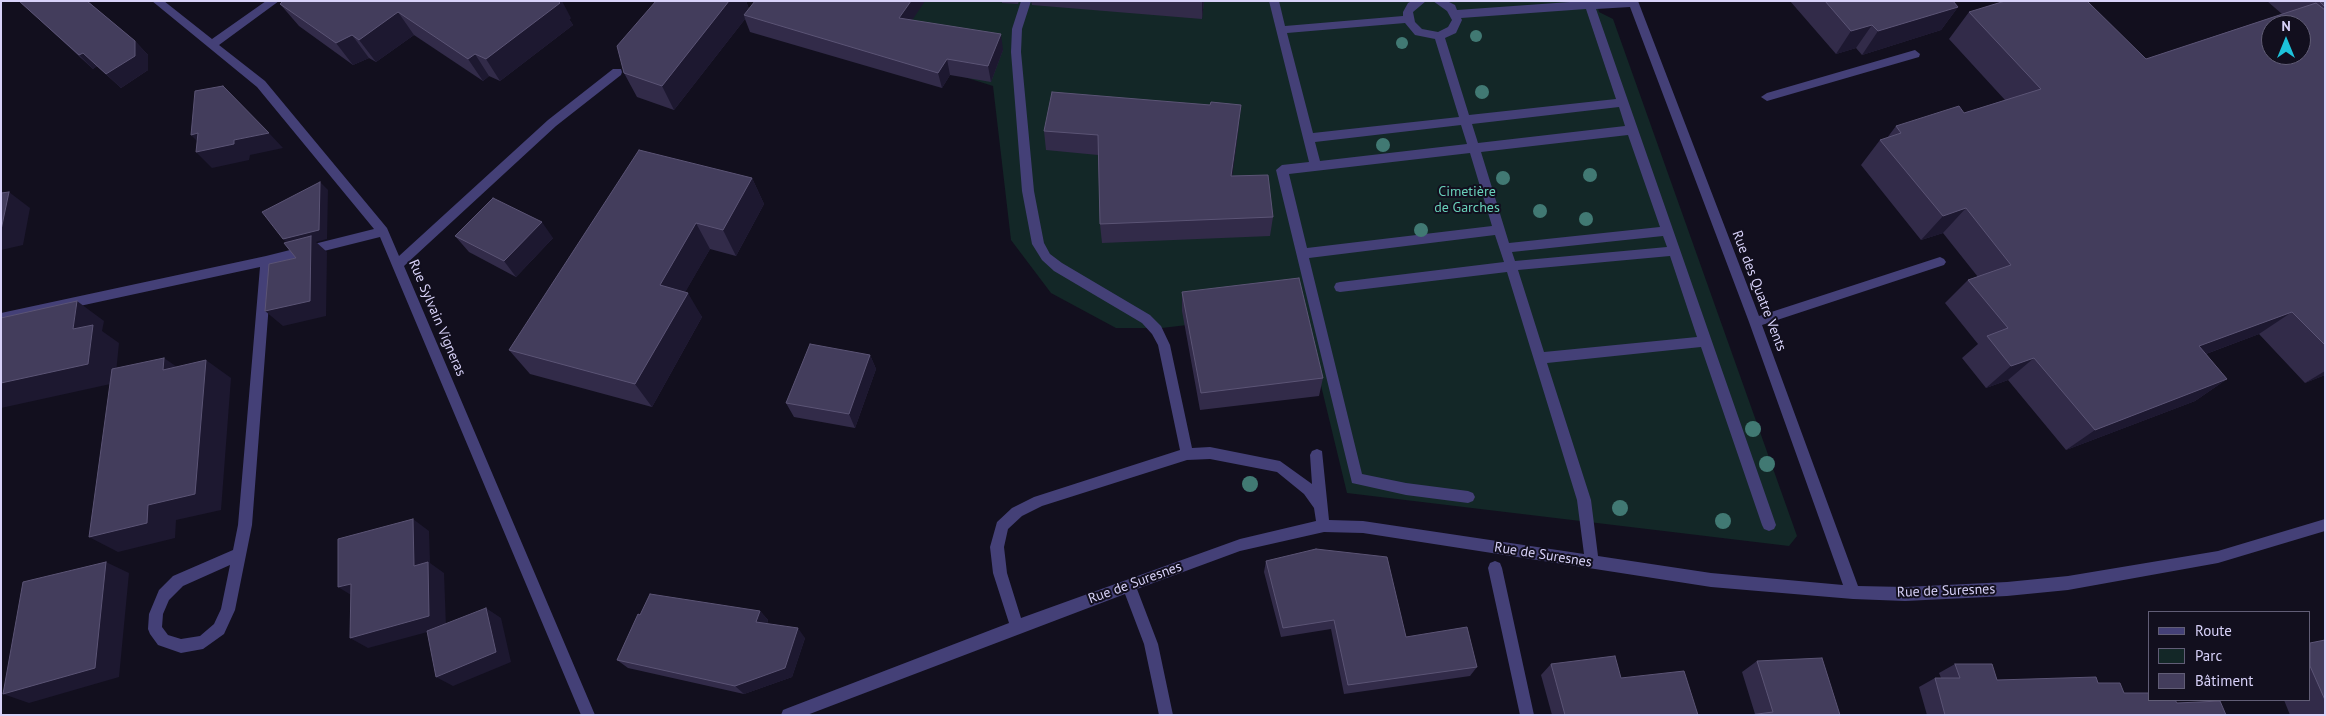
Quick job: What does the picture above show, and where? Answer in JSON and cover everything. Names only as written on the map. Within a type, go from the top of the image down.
[{"type":"street","name":"Rue Sylvain Vigneras","points":[[157,1],[260,84],[383,231],[588,715]]},
{"type":"street","points":[[211,45],[274,1]]},
{"type":"street","points":[[1026,1],[1017,29],[1016,52],[1028,191],[1038,244],[1046,257],[1058,267],[1146,319],[1157,330],[1164,345],[1187,454]]},
{"type":"street","points":[[1274,1],[1315,165]]},
{"type":"street","points":[[1421,1],[1410,9],[1408,19],[1413,29],[1439,36],[1456,26],[1456,14],[1447,5],[1438,1]]},
{"type":"street","points":[[1456,14],[1590,3],[1633,2]]},
{"type":"street","name":"Rue des Quatre Vents","points":[[1633,2],[1755,322],[1852,592]]},
{"type":"street","points":[[1590,3],[1769,525]]},
{"type":"street","points":[[1281,30],[1408,19]]},
{"type":"street","points":[[1439,36],[1584,500],[1592,563]]},
{"type":"street","points":[[1767,97],[1915,54]]},
{"type":"street","points":[[398,264],[552,123],[617,72]]},
{"type":"street","points":[[1308,138],[1623,102]]},
{"type":"street","points":[[1468,496],[1406,489],[1357,479],[1282,170],[1632,130]]},
{"type":"street","points":[[1302,254],[1499,230]]},
{"type":"street","points":[[1,318],[266,261],[383,231]]},
{"type":"street","points":[[1505,248],[1667,231]]},
{"type":"street","points":[[1340,287],[1510,266],[1674,251]]},
{"type":"street","points":[[238,554],[178,581],[164,595],[156,614],[155,630],[163,640],[181,646],[203,642],[218,629],[228,610],[245,524],[266,261]]},
{"type":"street","points":[[1755,322],[1940,262]]},
{"type":"street","points":[[1540,358],[1706,341]]},
{"type":"street","points":[[1017,627],[1000,573],[997,547],[1002,526],[1017,512],[1038,501],[1187,454],[1210,453],[1280,467],[1309,490],[1320,506]]},
{"type":"street","points":[[1317,455],[1320,506],[1324,526]]},
{"type":"street","name":"Rue de Suresnes","points":[[788,715],[1017,627],[1240,545],[1324,526],[1363,527],[1711,580],[1852,592],[1912,594],[2008,589],[2068,582],[2218,557],[2325,525]]},
{"type":"street","points":[[1495,568],[1527,715]]},
{"type":"street","points":[[1129,585],[1151,644],[1166,715]]},
{"type":"green space","name":"Cimetière de Garches","points":[[770,1],[1596,1],[1599,12],[1613,19],[1797,536],[1789,546],[1347,493],[1303,311],[1162,328],[1116,328],[1051,293],[1011,240],[993,86],[761,13]]},
{"type":"building","points":[[19,1],[87,1],[135,41],[135,56],[106,74],[83,53],[79,55]]},
{"type":"building","points":[[283,1],[558,1],[560,3],[486,59],[475,54],[468,59],[398,12],[359,40],[352,35],[336,43],[280,4]]},
{"type":"building","points":[[656,1],[729,1],[662,86],[624,73],[617,46]]},
{"type":"building","points":[[755,1],[911,1],[899,18],[1001,34],[988,66],[947,59],[938,73],[744,15]]},
{"type":"building","points":[[1825,1],[1953,1],[1958,7],[1878,31],[1872,25],[1851,31]]},
{"type":"building","points":[[2005,1],[2087,1],[2146,59],[2261,21],[2261,65],[2311,65],[2311,15],[2280,15],[2316,3],[2325,10],[2325,345],[2292,312],[2199,346],[2227,379],[2095,430],[2034,358],[2011,366],[1987,336],[2008,328],[1968,280],[2011,265],[1966,208],[1943,216],[1880,140],[1901,133],[1896,126],[1959,106],[1964,113],[2041,89],[1969,12]]},
{"type":"building","points":[[2319,1],[2325,1],[2325,7]]},
{"type":"building","points":[[223,86],[269,133],[234,140],[234,144],[196,152],[198,133],[191,135],[195,91]]},
{"type":"building","points":[[1052,92],[1210,105],[1211,102],[1241,105],[1231,176],[1268,175],[1273,217],[1100,224],[1098,135],[1044,131]]},
{"type":"building","points":[[639,150],[752,178],[723,230],[696,223],[660,285],[688,293],[635,384],[509,350]]},
{"type":"building","points":[[320,182],[319,230],[283,239],[262,212]]},
{"type":"building","points":[[9,192],[1,230],[1,193]]},
{"type":"building","points":[[493,198],[542,222],[504,261],[455,236]]},
{"type":"building","points":[[311,236],[310,301],[265,311],[269,264],[296,258],[284,243]]},
{"type":"building","points":[[1299,278],[1323,378],[1201,393],[1182,292]]},
{"type":"building","points":[[77,301],[73,329],[93,325],[88,364],[1,383],[1,318]]},
{"type":"building","points":[[810,344],[870,355],[849,414],[786,403]]},
{"type":"building","points":[[164,358],[163,370],[206,360],[195,494],[148,505],[147,523],[89,537],[112,369]]},
{"type":"building","points":[[413,519],[414,566],[428,562],[429,616],[350,638],[351,584],[338,587],[338,539]]},
{"type":"building","points":[[1316,549],[1387,557],[1406,637],[1467,627],[1477,667],[1348,685],[1334,620],[1283,628],[1266,561]]},
{"type":"building","points":[[106,562],[95,668],[3,694],[23,582]]},
{"type":"building","points":[[650,594],[760,611],[756,622],[798,628],[785,668],[735,686],[617,660],[638,614],[640,615]]},
{"type":"building","points":[[486,608],[496,652],[436,677],[427,631]]},
{"type":"building","points":[[2325,640],[2325,700],[2311,668],[2311,643]]},
{"type":"building","points":[[1615,656],[1621,678],[1684,671],[1698,715],[1565,715],[1551,664]]},
{"type":"building","points":[[1822,658],[1840,715],[1750,715],[1773,712],[1757,661]]},
{"type":"building","points":[[1955,664],[1992,664],[1997,680],[2096,677],[2098,683],[2120,683],[2124,693],[2148,693],[2148,701],[2176,701],[2177,703],[2220,701],[2226,715],[1945,715],[1935,678],[1960,678]]}]
